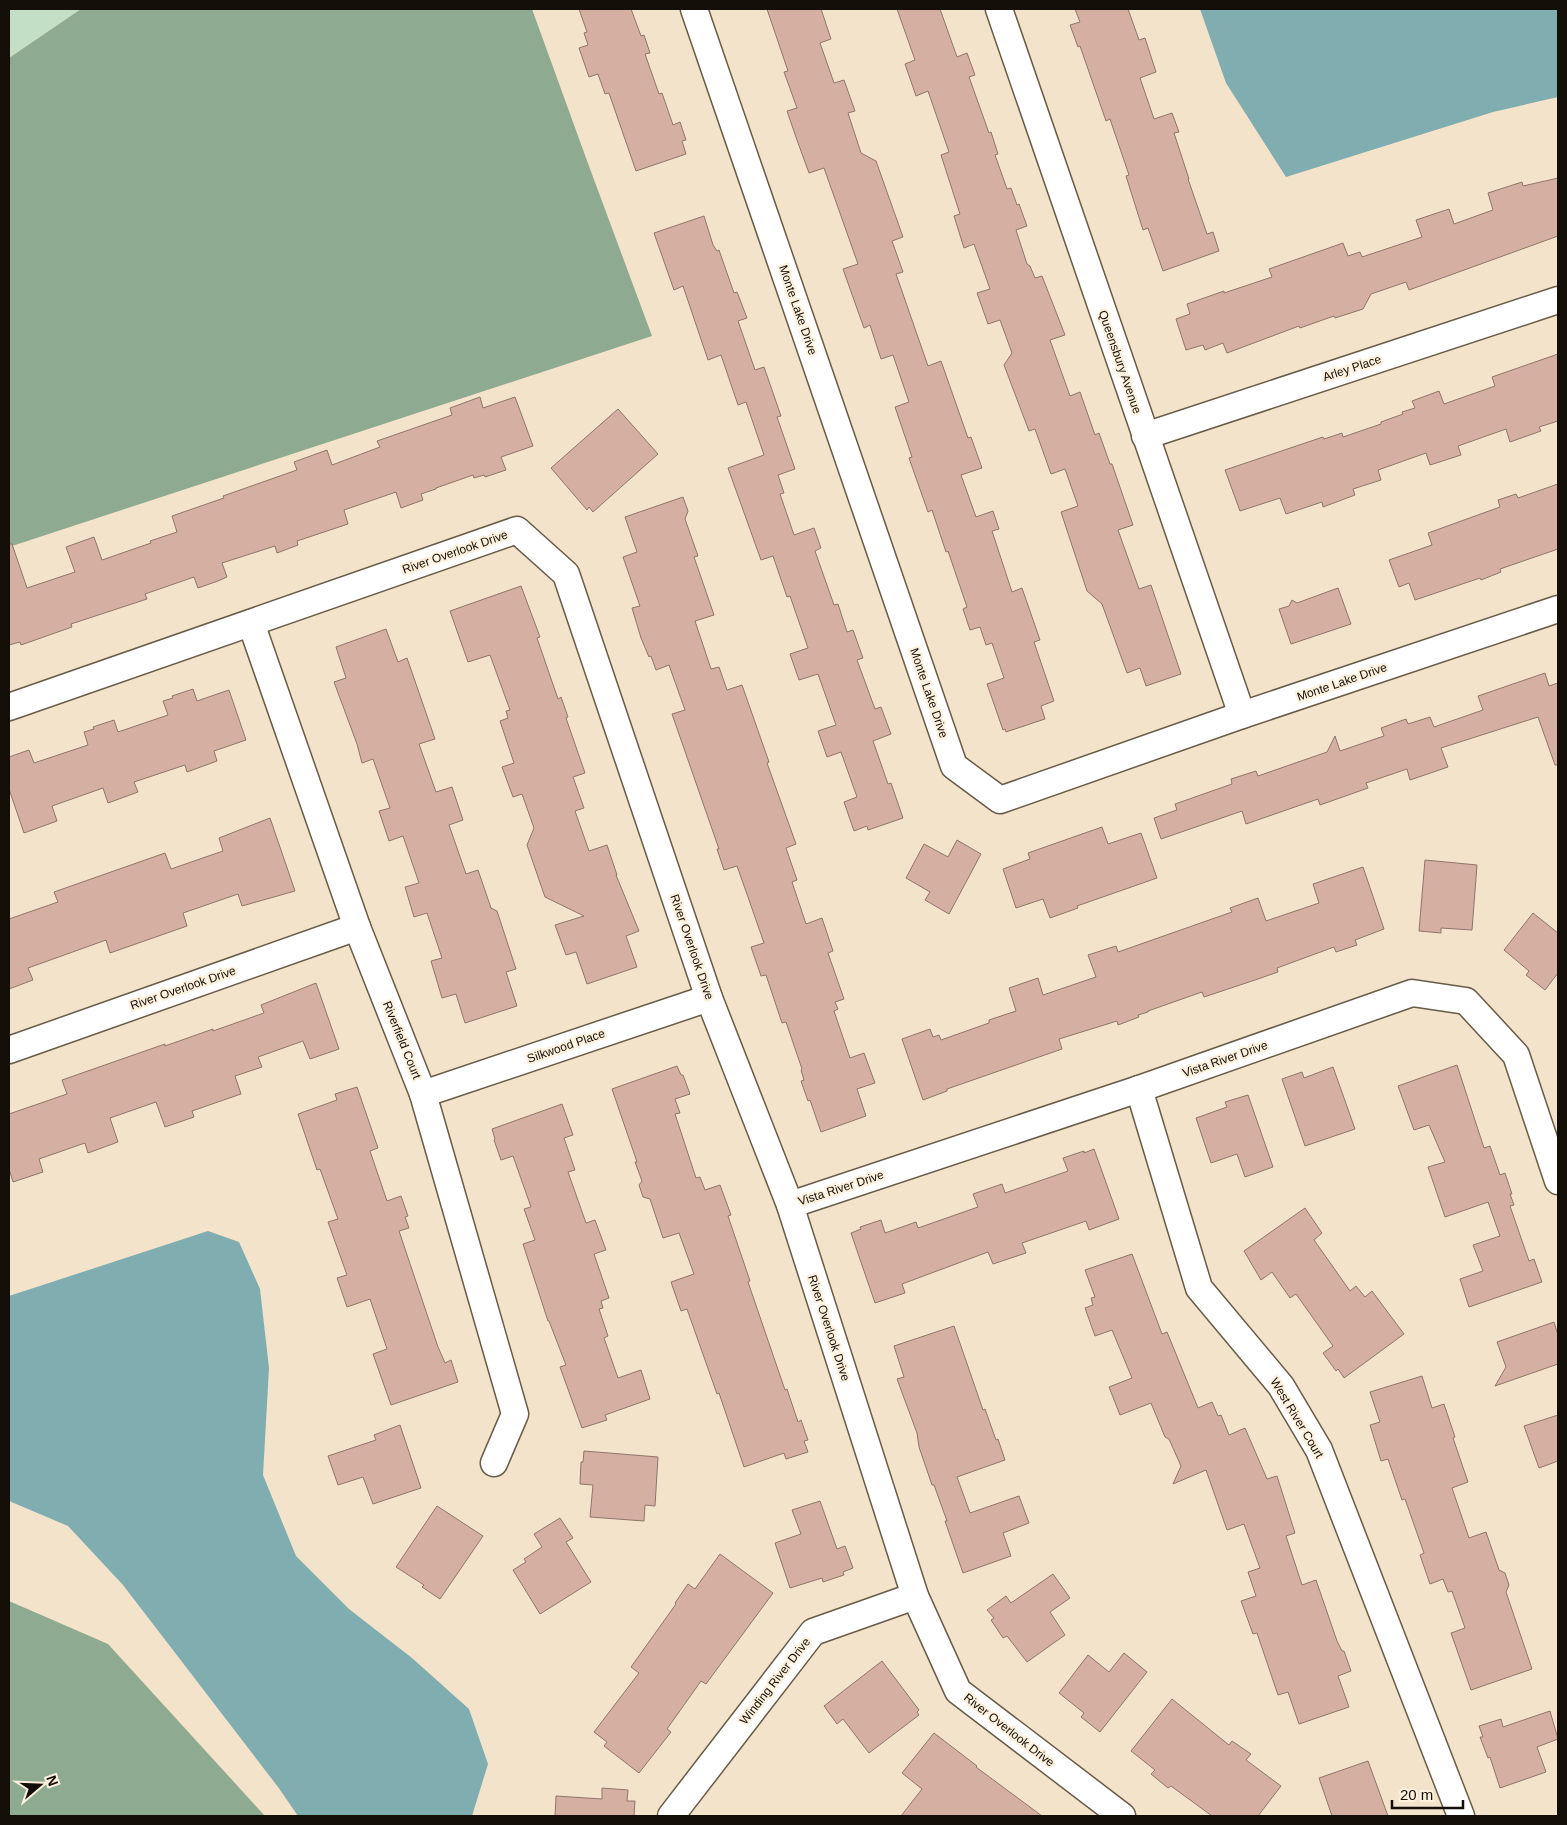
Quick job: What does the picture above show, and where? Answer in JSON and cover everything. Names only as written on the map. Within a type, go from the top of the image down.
[{"type":"street","name":"Monte Lake Drive","points":[[694,9],[954,766],[1000,800],[1558,609]]},
{"type":"street","name":"Queensbury Avenue","points":[[999,9],[1242,716]]},
{"type":"street","name":"Arley Place","points":[[1145,436],[1558,300]]},
{"type":"street","name":"River Overlook Drive","points":[[9,706],[516,530],[566,574],[709,998],[790,1206],[915,1596],[958,1690],[1122,1816]]},
{"type":"street","name":"Riverfield Court","points":[[251,623],[357,927],[423,1094],[515,1414],[494,1463]]},
{"type":"street","name":"River Overlook Drive","points":[[9,1050],[357,927]]},
{"type":"street","name":"Vista River Drive","points":[[790,1206],[1138,1089],[1412,993],[1466,1001],[1516,1055],[1558,1181]]},
{"type":"street","name":"Silkwood Place","points":[[423,1094],[709,998]]},
{"type":"street","name":"West River Court","points":[[1138,1089],[1199,1288],[1281,1386],[1319,1450],[1461,1816]]},
{"type":"street","name":"Winding River Drive","points":[[671,1816],[813,1632],[915,1596]]},
{"type":"green space","points":[[9,9],[81,9],[9,58]]},
{"type":"green space","points":[[81,9],[532,9],[652,336],[9,547],[9,58]]},
{"type":"green space","points":[[9,1601],[108,1644],[265,1816],[9,1816]]},
{"type":"water","points":[[1200,9],[1558,9],[1558,97],[1493,112],[1286,177],[1226,83]]},
{"type":"water","points":[[208,1231],[239,1242],[260,1289],[269,1368],[263,1475],[296,1556],[349,1609],[412,1658],[469,1709],[488,1764],[472,1816],[298,1816],[278,1787],[123,1585],[68,1526],[9,1501],[9,1296]]},
{"type":"building","points":[[579,9],[631,9],[641,36],[644,35],[650,53],[645,54],[659,94],[662,93],[673,125],[680,122],[686,140],[682,141],[686,154],[636,171],[609,93],[605,94],[598,74],[589,77],[579,48],[588,45],[584,33],[587,32]]},
{"type":"building","points":[[767,9],[821,9],[831,39],[820,43],[834,83],[844,80],[855,111],[848,113],[861,153],[876,161],[903,237],[892,241],[903,272],[896,274],[928,366],[941,361],[968,438],[971,437],[982,468],[961,475],[976,517],[993,511],[999,529],[992,531],[1012,592],[1022,588],[1040,640],[1034,642],[1054,701],[1041,706],[1045,719],[1006,732],[1005,729],[1003,730],[987,684],[1004,678],[992,643],[986,645],[980,627],[970,630],[963,609],[967,607],[948,551],[946,552],[932,510],[928,512],[909,458],[912,457],[895,407],[909,402],[893,355],[881,359],[870,325],[864,328],[843,269],[858,264],[824,168],[809,173],[797,140],[787,111],[797,108],[784,72],[788,71]]},
{"type":"building","points":[[897,9],[940,9],[957,57],[967,53],[975,75],[969,77],[989,133],[991,132],[998,154],[995,155],[1007,189],[1011,188],[1027,226],[1016,230],[1027,264],[1030,266],[1035,278],[1042,276],[1065,335],[1050,340],[1070,396],[1080,392],[1095,435],[1099,433],[1110,464],[1112,464],[1133,525],[1118,530],[1139,589],[1151,585],[1181,674],[1146,686],[1140,668],[1127,673],[1102,604],[1087,591],[1061,512],[1078,506],[1065,469],[1051,474],[1035,429],[1029,431],[1004,365],[1012,353],[1000,320],[988,324],[977,293],[990,289],[974,244],[964,248],[954,216],[960,214],[941,155],[949,152],[928,91],[916,96],[905,64],[915,60]]},
{"type":"building","points":[[1075,9],[1128,9],[1139,40],[1145,38],[1156,72],[1140,78],[1154,119],[1172,113],[1179,132],[1174,133],[1188,179],[1207,234],[1213,232],[1219,251],[1163,271],[1148,228],[1143,230],[1126,176],[1129,175],[1110,119],[1106,121],[1080,46],[1078,47],[1070,25],[1080,22]]},
{"type":"building","points":[[1558,178],[1558,236],[1409,290],[1406,282],[1371,294],[1363,309],[1335,318],[1334,316],[1300,328],[1299,326],[1227,353],[1223,343],[1205,350],[1203,345],[1186,350],[1176,319],[1190,314],[1187,304],[1272,277],[1269,269],[1343,243],[1348,256],[1360,252],[1362,257],[1422,237],[1416,220],[1449,209],[1454,224],[1493,210],[1488,193],[1522,182],[1523,186]]},
{"type":"building","points":[[704,216],[713,245],[717,251],[719,250],[734,293],[737,292],[747,318],[738,321],[755,370],[764,367],[781,416],[777,417],[795,469],[778,475],[784,493],[780,494],[794,535],[814,528],[821,548],[815,551],[834,605],[838,604],[847,632],[853,630],[863,658],[857,660],[875,709],[881,707],[891,734],[873,741],[888,784],[891,783],[903,818],[868,830],[867,826],[854,831],[844,802],[857,797],[841,752],[827,757],[818,731],[836,725],[818,674],[799,680],[790,654],[808,648],[790,596],[787,597],[773,556],[761,560],[728,468],[764,455],[746,402],[738,405],[721,355],[708,360],[683,286],[674,290],[654,233]]},
{"type":"building","points":[[1558,354],[1558,421],[1539,427],[1541,431],[1510,442],[1506,429],[1458,446],[1461,455],[1430,465],[1426,453],[1378,470],[1381,480],[1353,489],[1355,495],[1323,507],[1322,502],[1286,514],[1280,498],[1240,511],[1225,470],[1323,437],[1324,439],[1342,433],[1343,437],[1381,424],[1381,422],[1403,414],[1402,412],[1415,408],[1412,401],[1439,391],[1444,404],[1495,386],[1492,377]]},
{"type":"building","points":[[480,397],[483,408],[515,397],[533,446],[501,457],[506,470],[485,477],[484,475],[474,478],[473,475],[436,488],[421,494],[423,500],[401,508],[396,492],[344,510],[348,524],[297,541],[298,545],[277,553],[275,546],[222,563],[227,577],[218,581],[198,588],[194,577],[145,594],[147,599],[71,624],[72,627],[21,645],[20,642],[9,645],[9,544],[12,544],[27,588],[75,572],[66,547],[94,537],[102,560],[151,543],[150,541],[177,532],[172,516],[297,470],[294,462],[327,450],[332,465],[380,447],[377,441],[452,415],[450,408]]},
{"type":"building","points":[[618,409],[658,454],[593,512],[589,507],[587,510],[551,468]]},
{"type":"building","points":[[1558,484],[1558,549],[1500,569],[1501,572],[1481,580],[1480,578],[1415,600],[1409,583],[1399,587],[1389,560],[1432,545],[1428,533],[1500,507],[1498,500],[1516,494],[1518,498]]},
{"type":"building","points":[[683,497],[688,511],[685,519],[698,556],[694,557],[714,615],[695,621],[711,669],[719,667],[727,690],[742,685],[796,844],[786,848],[797,880],[792,882],[806,924],[822,918],[833,951],[828,953],[844,999],[835,1002],[838,1009],[834,1011],[850,1058],[864,1053],[875,1083],[857,1089],[866,1116],[821,1132],[801,1081],[804,1080],[802,1069],[786,1022],[782,1023],[766,975],[761,976],[751,947],[764,943],[737,866],[724,870],[717,849],[719,849],[672,714],[685,710],[669,665],[656,670],[641,638],[632,608],[640,606],[623,557],[637,552],[625,517]]},
{"type":"building","points":[[521,586],[540,637],[537,638],[558,699],[561,697],[568,717],[566,718],[585,773],[573,777],[584,808],[575,811],[589,851],[607,845],[616,875],[639,931],[626,936],[637,967],[587,984],[576,952],[566,955],[555,925],[584,916],[545,897],[527,845],[534,828],[522,794],[513,797],[502,767],[514,763],[500,721],[508,718],[506,711],[510,710],[490,655],[468,662],[450,611]]},
{"type":"building","points":[[1338,588],[1351,624],[1291,644],[1279,609],[1289,606],[1292,600],[1297,603]]},
{"type":"building","points":[[386,629],[398,662],[407,658],[435,739],[419,744],[436,792],[452,787],[463,820],[449,825],[466,874],[478,870],[491,908],[497,911],[516,969],[506,972],[517,1006],[465,1023],[456,994],[442,998],[431,961],[442,958],[427,913],[414,917],[405,887],[419,883],[403,836],[389,841],[379,811],[390,808],[373,759],[362,763],[334,682],[346,678],[336,647]]},
{"type":"building","points":[[1545,673],[1549,686],[1558,683],[1558,765],[1555,765],[1538,717],[1441,748],[1448,767],[1410,780],[1407,769],[1366,783],[1368,788],[1320,805],[1318,799],[1246,824],[1242,811],[1161,839],[1154,818],[1177,810],[1175,804],[1232,784],[1231,779],[1256,771],[1258,776],[1327,752],[1335,736],[1340,751],[1384,736],[1381,728],[1406,719],[1408,724],[1430,717],[1434,727],[1483,710],[1478,696]]},
{"type":"building","points":[[193,689],[197,701],[229,690],[246,740],[214,751],[217,761],[187,772],[185,765],[134,782],[138,792],[108,803],[103,788],[52,806],[57,821],[24,833],[9,789],[9,757],[29,750],[34,763],[88,745],[84,732],[94,729],[93,727],[114,720],[118,732],[168,715],[163,701]]},
{"type":"building","points":[[270,818],[295,891],[242,906],[238,894],[183,913],[187,926],[110,953],[106,940],[28,968],[33,980],[9,989],[9,919],[58,902],[54,892],[165,853],[171,869],[223,851],[219,838]]},
{"type":"building","points":[[1102,827],[1108,844],[1141,833],[1157,878],[1077,906],[1078,908],[1050,918],[1043,899],[1016,908],[1003,869],[1030,859],[1028,853]]},
{"type":"building","points":[[957,840],[981,854],[949,914],[925,900],[930,892],[906,878],[924,844],[948,857]]},
{"type":"building","points":[[1425,860],[1477,865],[1472,930],[1441,928],[1441,933],[1419,931]]},
{"type":"building","points":[[1363,867],[1384,929],[1355,940],[1357,945],[1336,952],[1334,947],[1277,968],[1278,972],[1255,980],[1204,997],[1202,992],[1148,1011],[1138,1015],[1139,1017],[1118,1025],[1117,1021],[1059,1039],[1062,1049],[947,1089],[947,1091],[923,1100],[902,1039],[930,1029],[933,1037],[939,1035],[941,1040],[989,1023],[989,1020],[1016,1011],[1009,988],[1038,978],[1043,995],[1096,977],[1088,955],[1116,946],[1118,952],[1232,912],[1230,908],[1258,898],[1266,921],[1319,903],[1313,884]]},
{"type":"building","points":[[1533,913],[1558,933],[1558,973],[1545,990],[1526,975],[1529,971],[1504,950]]},
{"type":"building","points":[[316,983],[339,1049],[310,1059],[303,1041],[258,1057],[262,1067],[235,1076],[241,1094],[192,1111],[194,1117],[165,1127],[156,1102],[110,1118],[118,1142],[88,1153],[85,1143],[39,1159],[43,1172],[13,1182],[9,1169],[9,1114],[67,1094],[62,1080],[165,1044],[165,1046],[264,1013],[261,1005]]},
{"type":"building","points":[[1457,1065],[1484,1148],[1490,1146],[1500,1175],[1505,1173],[1514,1205],[1510,1206],[1529,1261],[1534,1259],[1542,1282],[1469,1307],[1460,1279],[1483,1271],[1473,1245],[1500,1236],[1488,1202],[1445,1217],[1428,1167],[1445,1162],[1429,1125],[1414,1130],[1398,1086]]},
{"type":"building","points":[[677,1066],[681,1075],[683,1075],[690,1094],[675,1099],[680,1113],[675,1114],[696,1178],[700,1177],[705,1190],[720,1185],[731,1215],[728,1216],[750,1281],[748,1282],[785,1390],[787,1389],[798,1422],[801,1420],[808,1440],[804,1441],[808,1452],[786,1459],[784,1453],[744,1467],[719,1393],[717,1394],[687,1309],[681,1311],[671,1282],[694,1274],[679,1233],[663,1238],[650,1199],[643,1197],[639,1185],[642,1181],[635,1162],[637,1162],[612,1089]]},
{"type":"building","points":[[1333,1067],[1355,1129],[1305,1146],[1282,1079],[1302,1072],[1304,1078]]},
{"type":"building","points":[[357,1087],[378,1148],[370,1151],[387,1201],[401,1196],[408,1216],[405,1217],[409,1228],[399,1231],[438,1347],[445,1363],[451,1360],[458,1382],[391,1405],[373,1354],[387,1349],[370,1299],[347,1307],[337,1278],[347,1275],[328,1222],[338,1219],[320,1169],[317,1170],[298,1114],[337,1100],[335,1094]]},
{"type":"building","points":[[1248,1095],[1273,1167],[1245,1177],[1237,1154],[1211,1163],[1196,1118],[1227,1107],[1225,1102]]},
{"type":"building","points":[[562,1104],[573,1135],[564,1138],[575,1170],[568,1172],[586,1223],[595,1220],[606,1250],[594,1254],[609,1298],[601,1301],[603,1308],[599,1309],[608,1336],[604,1338],[618,1378],[641,1370],[650,1399],[605,1415],[607,1420],[582,1428],[560,1367],[566,1365],[548,1321],[523,1244],[535,1240],[524,1209],[531,1207],[513,1156],[501,1160],[492,1129]]},
{"type":"building","points":[[1094,1149],[1119,1219],[1089,1230],[1086,1221],[1022,1243],[1026,1253],[993,1264],[988,1252],[902,1284],[905,1293],[875,1303],[851,1233],[861,1229],[860,1227],[881,1220],[885,1233],[916,1222],[918,1228],[978,1207],[973,1194],[1002,1184],[1005,1193],[1068,1171],[1063,1158]]},
{"type":"building","points":[[1305,1208],[1322,1233],[1314,1240],[1350,1291],[1356,1286],[1365,1297],[1372,1291],[1404,1334],[1344,1378],[1338,1369],[1336,1371],[1323,1353],[1333,1346],[1296,1294],[1290,1298],[1272,1272],[1261,1280],[1244,1251]]},
{"type":"building","points":[[1132,1254],[1162,1334],[1167,1332],[1198,1408],[1212,1402],[1218,1416],[1221,1415],[1229,1435],[1245,1428],[1267,1479],[1277,1476],[1295,1533],[1286,1536],[1302,1585],[1316,1580],[1337,1641],[1342,1651],[1344,1651],[1351,1671],[1338,1676],[1349,1707],[1299,1724],[1288,1692],[1278,1695],[1257,1633],[1253,1634],[1241,1601],[1256,1596],[1248,1572],[1260,1568],[1244,1524],[1227,1530],[1206,1470],[1173,1484],[1181,1466],[1169,1439],[1165,1437],[1151,1403],[1120,1415],[1109,1387],[1132,1378],[1112,1330],[1095,1336],[1085,1308],[1093,1305],[1091,1298],[1095,1297],[1085,1270]]},
{"type":"building","points":[[1554,1322],[1558,1335],[1558,1364],[1495,1386],[1506,1367],[1497,1342]]},
{"type":"building","points":[[954,1326],[983,1410],[985,1409],[1005,1460],[957,1477],[970,1513],[1019,1496],[1029,1523],[1003,1533],[1011,1556],[963,1573],[945,1521],[947,1521],[934,1485],[932,1485],[919,1447],[917,1433],[897,1379],[904,1377],[894,1346]]},
{"type":"building","points":[[1422,1376],[1432,1408],[1444,1404],[1455,1437],[1453,1438],[1468,1482],[1452,1488],[1469,1538],[1486,1532],[1499,1570],[1505,1573],[1509,1585],[1506,1592],[1532,1669],[1471,1690],[1451,1633],[1465,1628],[1452,1591],[1448,1592],[1443,1579],[1430,1584],[1420,1555],[1424,1553],[1405,1499],[1402,1500],[1388,1459],[1381,1461],[1370,1425],[1380,1422],[1370,1392]]},
{"type":"building","points":[[1558,1415],[1558,1461],[1539,1468],[1524,1426]]},
{"type":"building","points":[[400,1425],[421,1488],[373,1504],[363,1477],[338,1485],[328,1456],[376,1440],[374,1435]]},
{"type":"building","points":[[584,1451],[658,1457],[655,1506],[645,1505],[644,1521],[590,1517],[593,1485],[580,1484],[581,1462],[583,1462]]},
{"type":"building","points":[[820,1501],[837,1549],[845,1546],[853,1568],[843,1572],[844,1575],[823,1582],[822,1578],[790,1588],[775,1543],[801,1534],[792,1510]]},
{"type":"building","points":[[437,1506],[483,1536],[440,1599],[422,1587],[424,1585],[396,1567]]},
{"type":"building","points":[[560,1518],[573,1538],[566,1542],[591,1582],[540,1614],[513,1570],[526,1562],[524,1559],[542,1547],[534,1534]]},
{"type":"building","points":[[720,1554],[773,1593],[706,1684],[701,1681],[667,1729],[671,1732],[639,1773],[604,1746],[607,1742],[594,1732],[639,1673],[631,1667],[688,1584],[695,1589]]},
{"type":"building","points":[[1053,1574],[1070,1598],[1050,1612],[1065,1635],[1027,1662],[1007,1636],[1003,1638],[991,1620],[994,1618],[987,1610],[1006,1596],[1011,1603]]},
{"type":"building","points":[[1124,1653],[1147,1672],[1100,1732],[1081,1717],[1084,1713],[1059,1693],[1088,1655],[1109,1672]]},
{"type":"building","points":[[882,1661],[919,1710],[917,1712],[919,1715],[869,1753],[843,1719],[837,1724],[824,1706]]},
{"type":"building","points":[[1172,1699],[1229,1745],[1232,1741],[1251,1754],[1246,1760],[1281,1786],[1258,1816],[1212,1816],[1171,1786],[1168,1788],[1151,1774],[1155,1770],[1131,1751]]},
{"type":"building","points":[[1550,1711],[1558,1739],[1537,1747],[1546,1772],[1500,1788],[1490,1757],[1488,1758],[1480,1737],[1483,1737],[1479,1726],[1501,1719],[1503,1727]]},
{"type":"building","points":[[934,1733],[1042,1816],[901,1816],[922,1789],[902,1773]]},
{"type":"building","points":[[1368,1761],[1388,1816],[1332,1816],[1319,1778]]},
{"type":"building","points":[[602,1788],[628,1790],[627,1801],[635,1801],[634,1816],[555,1816],[556,1796],[602,1799]]}]
